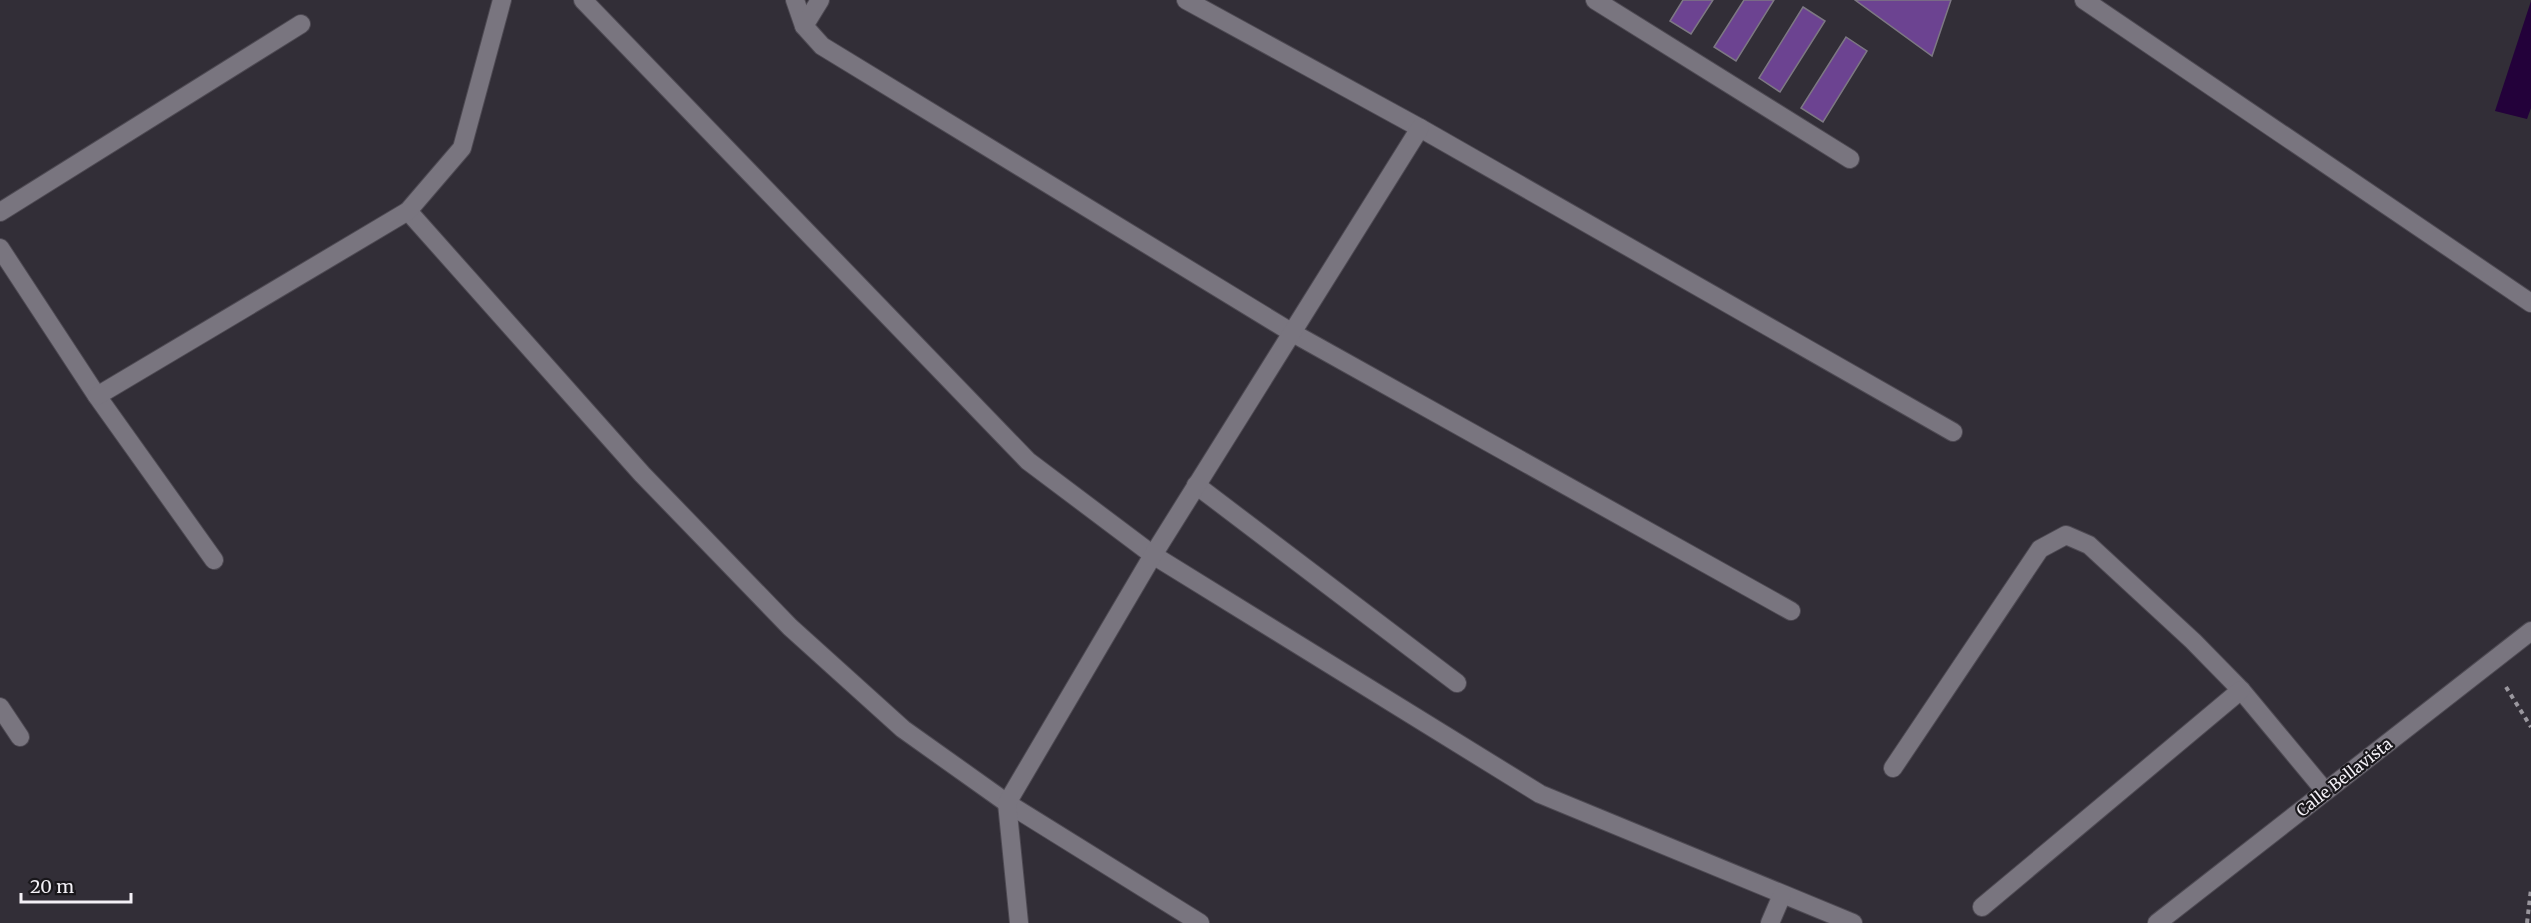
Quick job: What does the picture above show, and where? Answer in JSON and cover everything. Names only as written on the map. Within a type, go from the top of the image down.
[{"type":"street","points":[[97,396],[408,211],[462,148],[501,0]]},
{"type":"street","points":[[583,0],[1028,461],[1153,555],[1540,794],[1853,923]]},
{"type":"street","points":[[795,0],[804,26],[822,46],[1292,332],[1791,611]]},
{"type":"street","points":[[804,26],[820,0]]},
{"type":"street","points":[[1186,0],[1420,128],[1953,432]]},
{"type":"street","points":[[1595,0],[1850,159]]},
{"type":"street","points":[[2084,0],[2531,303]]},
{"type":"street","points":[[0,212],[301,24]]},
{"type":"street","points":[[1019,923],[1007,803],[1153,555],[1420,128]]},
{"type":"street","points":[[408,211],[642,474],[790,627],[903,729],[1007,803],[1200,923]]},
{"type":"street","points":[[0,248],[97,396],[214,560]]},
{"type":"street","points":[[1196,485],[1457,683]]},
{"type":"street","points":[[1893,768],[2040,549],[2066,536],[2089,545],[2193,641],[2241,690],[2325,791]]},
{"type":"street","name":"Calle Bellavista","points":[[2157,923],[2531,631]]},
{"type":"street","points":[[1982,907],[2241,690]]},
{"type":"street","points":[[0,707],[20,737]]},
{"type":"street","points":[[1770,923],[1782,895]]},
{"type":"path","points":[[2491,662],[2531,727]]},
{"type":"path","points":[[2527,923],[2531,889]]},
{"type":"shaded area","points":[[2531,1],[2531,108],[2527,119],[2495,111]]},
{"type":"building","points":[[1683,0],[1713,0],[1691,34],[1670,21]]},
{"type":"building","points":[[1744,0],[1774,0],[1736,61],[1714,47]]},
{"type":"building","points":[[1855,0],[1951,0],[1932,56]]},
{"type":"building","points":[[1803,7],[1825,21],[1780,92],[1759,78]]},
{"type":"building","points":[[1846,37],[1867,51],[1823,122],[1801,108]]}]
